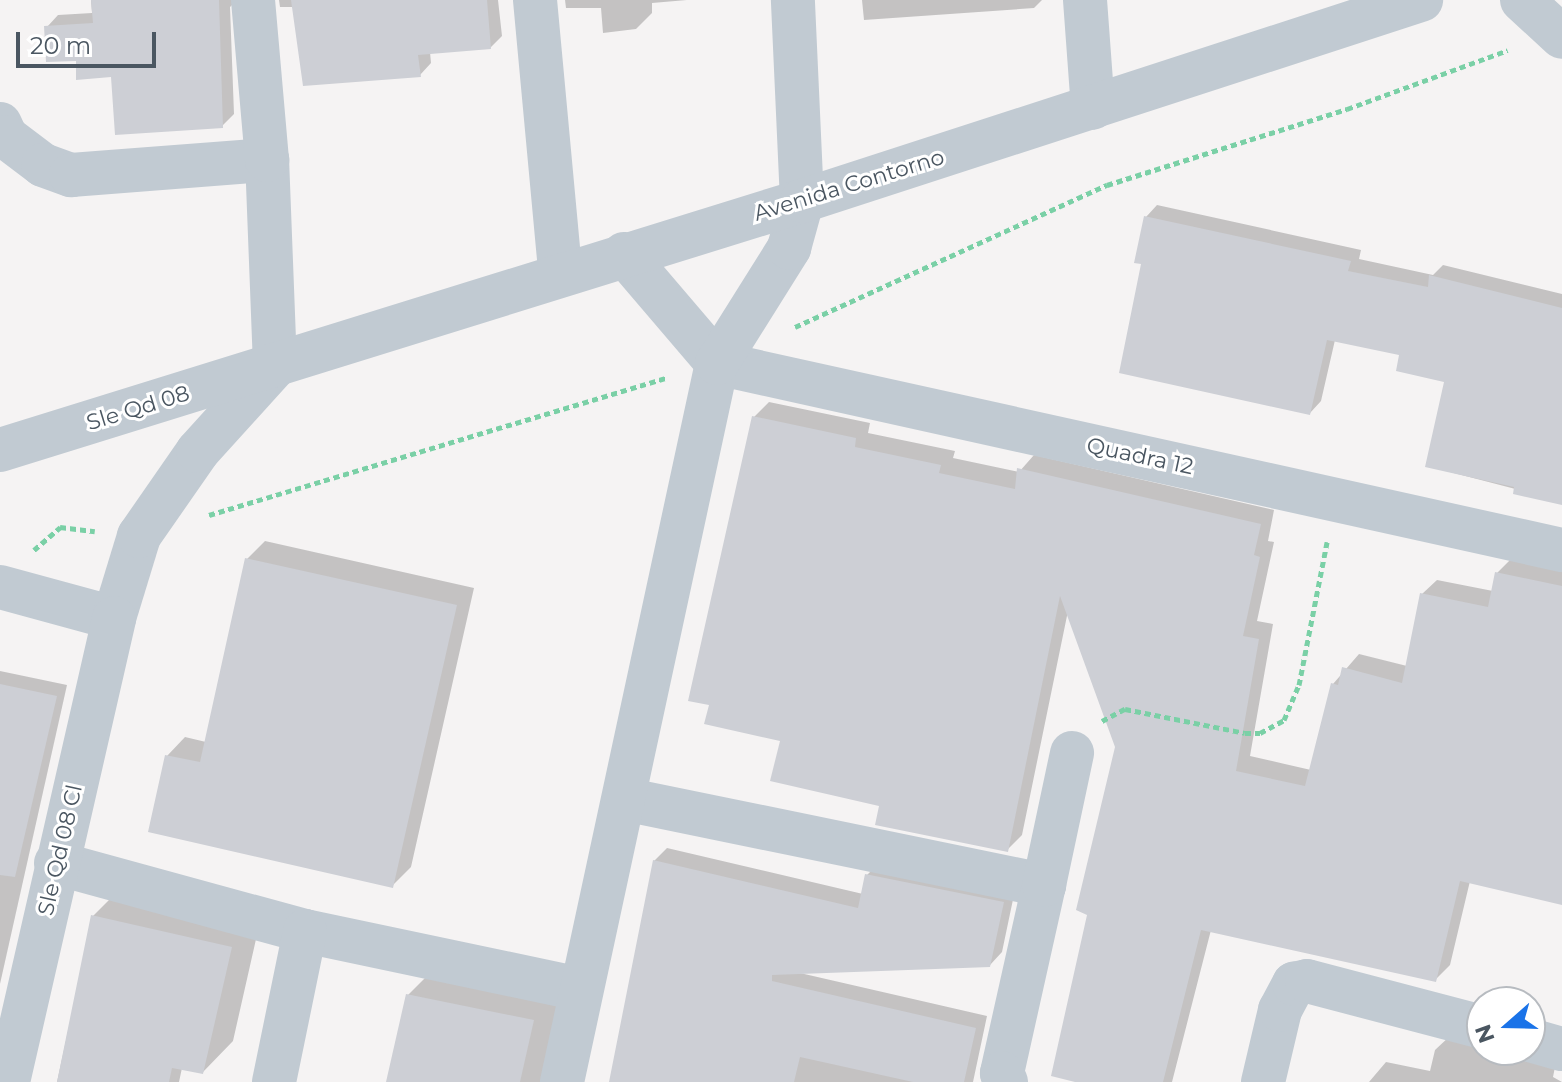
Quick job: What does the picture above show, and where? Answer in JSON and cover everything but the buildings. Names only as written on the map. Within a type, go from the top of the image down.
[{"type":"street","points":[[253,0],[267,160],[275,366]]},
{"type":"street","points":[[535,0],[560,272]]},
{"type":"street","points":[[562,1082],[717,363],[789,248],[802,201],[793,0]]},
{"type":"street","points":[[1085,0],[1093,108]]},
{"type":"street","name":"Avenida Contorno","points":[[275,366],[560,272],[802,201],[1093,108],[1377,7],[1421,0]]},
{"type":"street","points":[[1522,0],[1562,37]]},
{"type":"street","points":[[0,124],[6,137],[43,165],[71,175],[267,160]]},
{"type":"street","points":[[624,254],[717,363]]},
{"type":"street","name":"Quadra 12","points":[[717,363],[1562,550]]},
{"type":"street","name":"Sle Qd 08","points":[[0,450],[275,366]]},
{"type":"street","name":"Sle Qd 08 Cl","points":[[8,1082],[114,618],[139,536],[198,451],[275,366]]},
{"type":"street","points":[[0,587],[114,618]]},
{"type":"street","points":[[1006,1082],[1002,1073],[1072,753]]},
{"type":"street","points":[[624,799],[1044,885]]},
{"type":"street","points":[[56,863],[305,931],[580,989]]},
{"type":"street","points":[[274,1082],[305,931]]},
{"type":"street","points":[[1263,1082],[1280,1010],[1294,984],[1307,981],[1466,1023]]},
{"type":"path","points":[[1072,753],[1085,731],[1125,709],[1245,733],[1260,733],[1284,720],[1299,685],[1335,499]]}]
